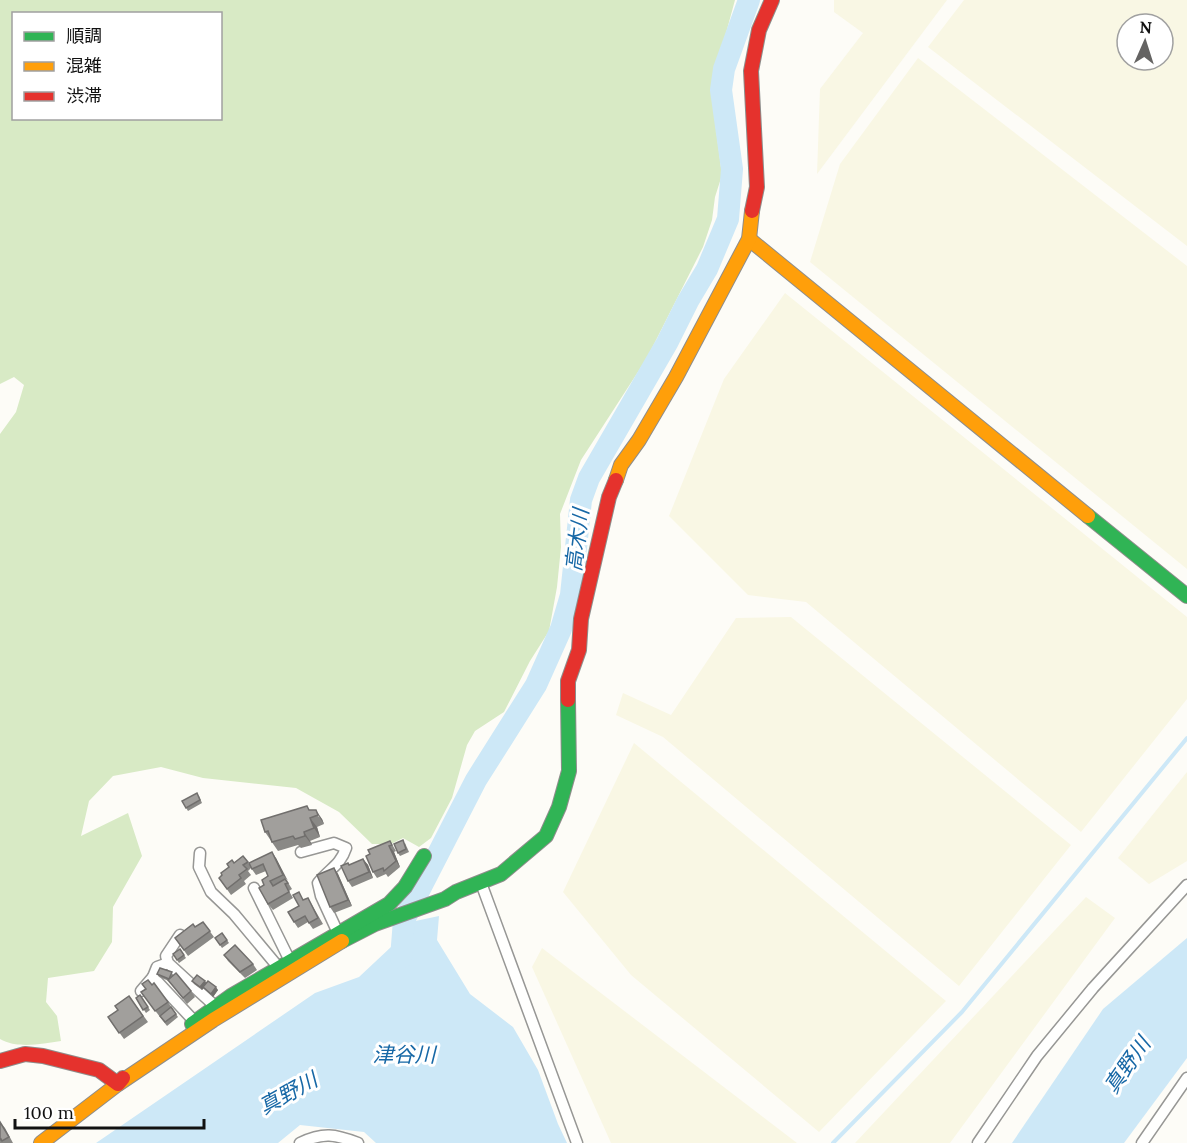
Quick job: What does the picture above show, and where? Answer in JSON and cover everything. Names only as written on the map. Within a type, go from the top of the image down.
[{"type":"street","points":[[41,1143],[118,1084],[213,1020],[329,948],[375,924],[445,899],[501,873],[546,836],[559,807],[569,771],[568,681],[579,650],[581,619],[594,572],[609,497],[621,465],[639,440],[676,377],[749,239],[750,219],[757,188],[751,71],[759,30],[772,0]]},
{"type":"street","points":[[749,239],[1187,596]]},
{"type":"street","points":[[302,852],[334,843],[346,848],[342,861],[325,874],[318,883],[321,896],[338,933]]},
{"type":"street","points":[[200,853],[199,867],[211,892],[285,965]]},
{"type":"street","points":[[118,1084],[136,1064],[216,1007],[389,904],[405,886],[424,856]]},
{"type":"street","points":[[480,882],[577,1143]]},
{"type":"street","points":[[978,1143],[1037,1056],[1093,988],[1187,885]]},
{"type":"street","points":[[254,888],[285,965]]},
{"type":"street","points":[[180,935],[166,956],[168,963],[216,1007]]},
{"type":"street","points":[[141,991],[153,977],[157,967],[168,963]]},
{"type":"street","points":[[153,977],[195,1022]]},
{"type":"street","points":[[0,1062],[24,1054],[43,1056],[99,1070],[118,1084]]},
{"type":"street","points":[[1142,1143],[1187,1078]]},
{"type":"street","points":[[300,1143],[312,1137],[326,1135],[345,1137],[358,1143]]},
{"type":"shaded area","points":[[834,0],[947,0],[817,174],[820,89],[863,33],[834,12]]},
{"type":"shaded area","points":[[964,0],[1187,0],[1187,246],[928,47]]},
{"type":"shaded area","points":[[918,58],[1187,266],[1187,569],[810,262],[840,164]]},
{"type":"shaded area","points":[[785,293],[1187,617],[1187,699],[1081,832],[806,602],[748,595],[669,516],[724,379]]},
{"type":"shaded area","points":[[791,617],[1071,845],[959,986],[663,737],[616,715],[623,693],[671,715],[736,618]]},
{"type":"shaded area","points":[[634,743],[946,1001],[819,1132],[631,975],[563,892]]},
{"type":"shaded area","points":[[1187,772],[1187,861],[1149,884],[1118,858]]},
{"type":"shaded area","points":[[1086,897],[1115,918],[950,1143],[855,1143]]},
{"type":"shaded area","points":[[542,948],[797,1143],[611,1143],[532,967]]},
{"type":"green space","points":[[0,0],[735,0],[712,98],[722,175],[715,197],[712,220],[703,247],[647,358],[581,460],[560,514],[561,547],[549,631],[530,661],[504,712],[475,731],[467,745],[452,798],[431,838],[419,847],[403,838],[391,844],[372,844],[339,812],[296,788],[203,778],[161,767],[113,776],[89,801],[81,836],[128,813],[142,856],[113,907],[112,942],[94,971],[48,978],[46,1002],[57,1016],[61,1041],[30,1045],[14,1044],[0,1039],[0,434],[16,412],[24,385],[14,377],[0,384]]},
{"type":"water","name":"津谷川","points":[[439,916],[437,940],[470,994],[513,1027],[538,1070],[567,1143],[376,1143],[364,1132],[300,1125],[278,1143],[96,1143],[315,993],[359,977],[391,947],[406,923]]},
{"type":"water","name":"真野川","points":[[1187,938],[1187,1058],[1124,1143],[1012,1143],[1103,1009]]},
{"type":"building","points":[[197,793],[200,800],[186,808],[182,801]]},
{"type":"building","points":[[307,806],[309,810],[316,810],[318,815],[310,818],[314,828],[304,832],[305,836],[295,839],[293,836],[272,842],[261,820]]},
{"type":"building","points":[[403,840],[406,849],[398,853],[394,844]]},
{"type":"building","points":[[390,841],[392,845],[389,846],[396,861],[384,871],[383,868],[373,872],[366,856],[370,854],[368,850]]},
{"type":"building","points":[[272,852],[283,875],[270,881],[273,886],[285,879],[289,892],[268,904],[259,888],[264,885],[262,880],[268,876],[263,864],[252,869],[249,863]]},
{"type":"building","points":[[243,856],[248,862],[243,865],[247,869],[239,875],[241,878],[227,889],[219,878],[221,873],[229,867],[227,864],[232,860],[234,863]]},
{"type":"building","points":[[363,859],[369,872],[348,881],[341,866]]},
{"type":"building","points":[[334,868],[348,900],[330,907],[317,875]]},
{"type":"building","points":[[299,892],[303,900],[308,898],[318,918],[309,923],[305,916],[294,922],[288,912],[299,906],[293,895]]},
{"type":"building","points":[[203,922],[210,931],[184,950],[175,938],[193,924],[195,927]]},
{"type":"building","points":[[222,933],[227,940],[220,945],[215,938]]},
{"type":"building","points":[[235,945],[253,964],[240,972],[224,955]]},
{"type":"building","points":[[180,949],[184,955],[177,960],[173,954]]},
{"type":"building","points":[[160,968],[172,972],[169,979],[157,974]]},
{"type":"building","points":[[176,973],[191,991],[183,998],[168,980]]},
{"type":"building","points":[[197,975],[205,981],[200,987],[192,981]]},
{"type":"building","points":[[148,980],[152,985],[154,983],[168,1002],[155,1011],[141,992],[146,989],[142,984]]},
{"type":"building","points":[[208,981],[216,987],[211,994],[203,987]]},
{"type":"building","points":[[140,995],[148,1007],[143,1010],[136,998]]},
{"type":"building","points":[[129,996],[143,1016],[119,1033],[108,1017],[118,1010],[115,1006]]},
{"type":"building","points":[[171,1007],[176,1014],[165,1022],[160,1016]]},
{"type":"building","points":[[0,1122],[9,1137],[2,1141],[0,1140]]},
{"type":"waterway","name":"高木川","points":[[401,958],[404,920],[476,780],[536,685],[561,629],[571,595],[581,500],[589,478],[707,269],[728,219],[732,169],[721,90],[724,69],[749,0]]},
{"type":"waterway","points":[[833,1143],[962,1012],[1187,738]]},
{"type":"traffic: fast","points":[[1088,516],[1187,596]]},
{"type":"traffic: fast","points":[[342,941],[375,924],[445,899],[456,892],[501,874],[546,836],[559,807],[569,771],[568,700]]},
{"type":"traffic: fast","points":[[192,1024],[231,996],[389,904],[405,887],[424,856]]},
{"type":"traffic: slow","points":[[616,480],[621,465],[639,440],[676,377],[749,239],[752,211]]},
{"type":"traffic: slow","points":[[749,239],[1088,516]]},
{"type":"traffic: slow","points":[[41,1143],[118,1084],[213,1020],[342,941]]},
{"type":"traffic: jam","points":[[752,211],[757,187],[751,71],[759,30],[772,0]]},
{"type":"traffic: jam","points":[[568,700],[568,681],[579,650],[581,619],[609,497],[616,480]]},
{"type":"traffic: jam","points":[[0,1061],[25,1054],[43,1056],[99,1070],[118,1084],[123,1078]]}]
